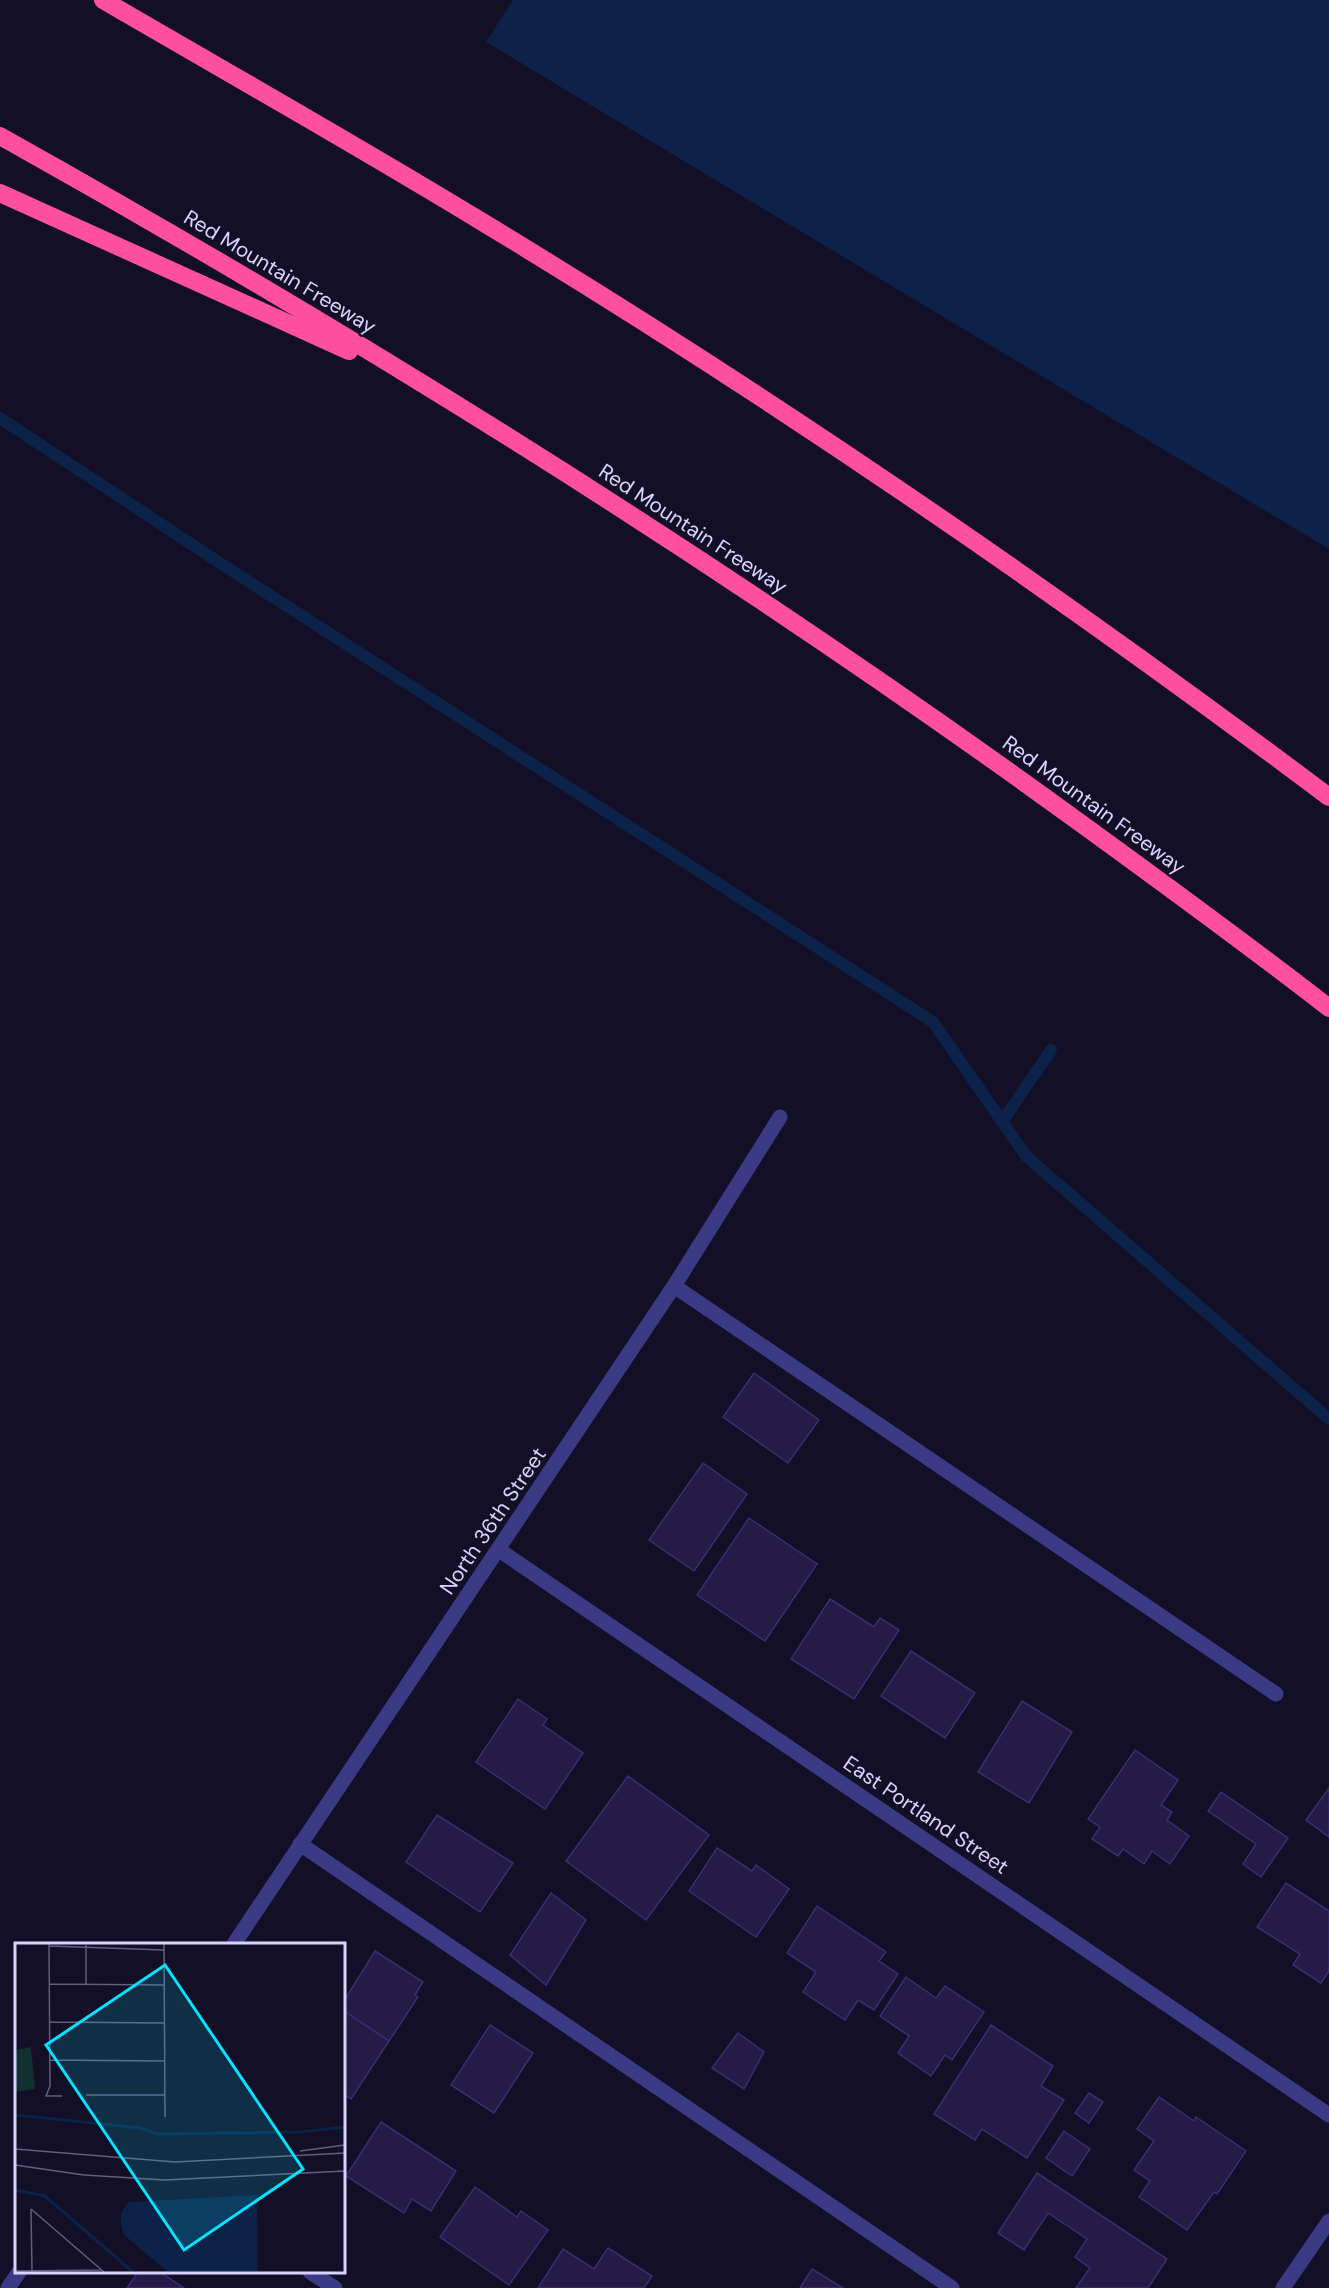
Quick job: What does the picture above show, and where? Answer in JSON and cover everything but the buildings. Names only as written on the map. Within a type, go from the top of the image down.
[{"type":"highway","points":[[103,0],[484,223],[730,378],[890,484],[1108,635],[1329,797]]},
{"type":"highway","name":"Red Mountain Freeway","points":[[0,136],[152,222],[425,385],[683,548],[939,721],[1192,904],[1329,1008]]},
{"type":"highway","points":[[0,193],[425,385]]},
{"type":"street","name":"North 36th Street","points":[[235,1943],[674,1286],[780,1117]]},
{"type":"street","points":[[674,1286],[1276,1694]]},
{"type":"street","name":"East Portland Street","points":[[499,1550],[1329,2115]]},
{"type":"street","points":[[300,1844],[952,2288]]},
{"type":"street","points":[[1283,2288],[1329,2221]]},
{"type":"street","points":[[8,2288],[19,2273]]},
{"type":"street","points":[[313,2273],[335,2288]]},
{"type":"water","points":[[513,0],[1329,0],[1329,549],[486,42]]},
{"type":"waterway","points":[[0,418],[220,563],[933,1022],[1026,1156],[1329,1419]]},
{"type":"waterway","points":[[1002,1122],[1051,1050]]}]
